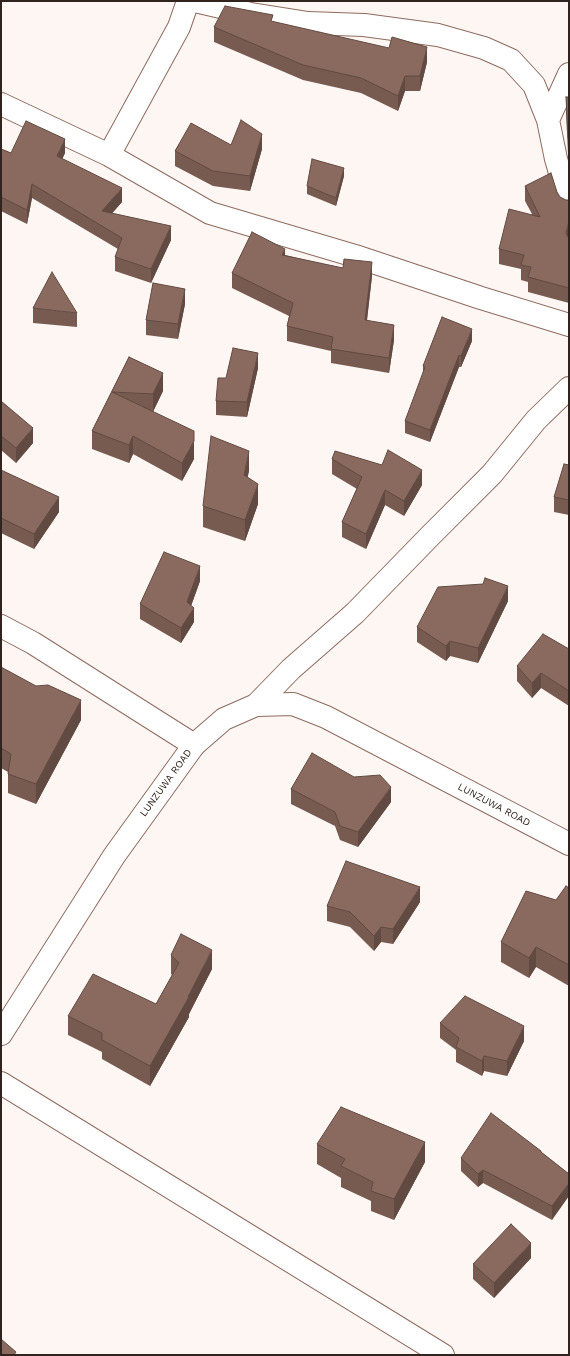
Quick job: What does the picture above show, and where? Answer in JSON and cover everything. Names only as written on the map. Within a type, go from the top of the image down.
[{"type":"street","points":[[109,155],[179,27],[188,1]]},
{"type":"street","points":[[195,1],[251,14],[308,23],[364,25],[438,35],[484,48],[511,60],[534,85],[548,120],[556,159],[569,203]]},
{"type":"street","points":[[548,120],[569,74]]},
{"type":"street","points":[[1,104],[109,155],[210,214],[355,256],[569,324]]},
{"type":"street","points":[[256,705],[291,669],[355,613],[492,474],[536,420],[569,388]]},
{"type":"street","points":[[1,626],[33,643],[194,745]]},
{"type":"street","name":"LUNZUWA ROAD","points":[[1,1034],[114,856],[194,745],[224,719],[256,705],[293,704],[326,717],[569,844]]},
{"type":"street","points":[[1,1083],[443,1355]]},
{"type":"building","points":[[225,6],[273,15],[271,21],[389,48],[392,37],[427,47],[420,76],[405,76],[398,96],[361,78],[303,65],[214,27]]},
{"type":"building","points":[[566,97],[569,97],[569,142],[568,137]]},
{"type":"building","points":[[241,120],[262,134],[250,176],[213,171],[175,151],[191,123],[231,145]]},
{"type":"building","points":[[26,121],[65,139],[57,156],[122,188],[102,211],[171,226],[151,269],[115,257],[122,238],[32,184],[27,210],[1,197],[1,149],[11,153]]},
{"type":"building","points":[[312,159],[344,168],[336,198],[307,186]]},
{"type":"building","points":[[551,173],[560,197],[569,200],[569,221],[566,233],[569,239],[569,288],[528,277],[531,267],[521,265],[524,255],[499,249],[509,209],[540,217],[525,186]]},
{"type":"building","points":[[252,232],[285,249],[282,255],[343,268],[344,259],[372,262],[365,320],[394,325],[389,358],[331,349],[333,337],[287,326],[293,303],[232,273]]},
{"type":"building","points":[[52,272],[77,313],[33,308]]},
{"type":"building","points":[[153,283],[185,289],[178,324],[146,320]]},
{"type":"building","points":[[442,317],[472,329],[461,356],[459,355],[430,430],[405,421],[425,367],[423,366]]},
{"type":"building","points":[[233,348],[258,353],[247,402],[216,401],[218,378],[226,378]]},
{"type":"building","points":[[129,357],[163,373],[153,394],[112,392],[194,431],[194,441],[182,463],[133,436],[129,445],[92,431]]},
{"type":"building","points":[[1,401],[33,428],[16,448],[1,436]]},
{"type":"building","points":[[211,436],[249,451],[244,475],[258,484],[245,520],[203,506]]},
{"type":"building","points":[[388,450],[422,470],[404,501],[385,490],[366,534],[342,522],[362,477],[332,459],[335,451],[382,465]]},
{"type":"building","points":[[564,464],[569,465],[569,500],[554,497]]},
{"type":"building","points":[[1,470],[59,497],[34,534],[1,518]]},
{"type":"building","points":[[164,552],[200,566],[187,602],[194,608],[181,628],[140,604]]},
{"type":"building","points":[[485,578],[508,586],[478,648],[450,641],[446,646],[417,627],[438,587],[483,584]]},
{"type":"building","points":[[543,634],[569,649],[569,691],[541,673],[532,683],[517,666]]},
{"type":"building","points":[[1,667],[36,686],[48,685],[81,700],[36,784],[8,774],[11,754],[1,748]]},
{"type":"building","points":[[312,753],[354,777],[380,775],[391,787],[358,832],[340,826],[335,812],[291,789]]},
{"type":"building","points":[[346,861],[420,887],[393,929],[381,927],[374,936],[350,912],[327,906]]},
{"type":"building","points":[[566,886],[569,888],[569,965],[536,947],[529,958],[501,942],[526,891],[556,900]]},
{"type":"building","points":[[181,934],[212,950],[189,997],[150,1066],[102,1040],[102,1033],[68,1016],[93,974],[156,1004],[179,963],[171,955]]},
{"type":"building","points":[[465,996],[524,1026],[507,1061],[484,1056],[482,1061],[456,1047],[459,1038],[440,1023]]},
{"type":"building","points":[[341,1107],[425,1142],[394,1199],[371,1191],[373,1182],[341,1166],[345,1159],[317,1144]]},
{"type":"building","points":[[491,1113],[569,1174],[569,1183],[552,1206],[483,1170],[478,1174],[461,1158]]},
{"type":"building","points":[[511,1224],[531,1243],[494,1283],[473,1264]]},
{"type":"building","points":[[1,1339],[16,1352],[14,1355],[1,1355]]}]
